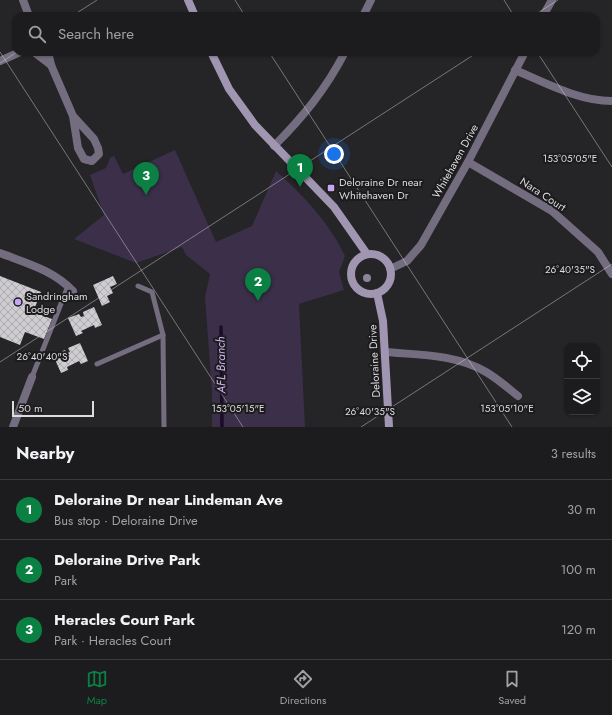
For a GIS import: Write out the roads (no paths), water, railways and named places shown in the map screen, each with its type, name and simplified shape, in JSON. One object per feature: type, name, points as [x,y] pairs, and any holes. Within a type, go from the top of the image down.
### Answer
[{"type":"street","points":[[188,0],[193,12]]},
{"type":"street","points":[[365,12],[371,0]]},
{"type":"street","points":[[545,12],[552,0]]},
{"type":"street","points":[[22,1],[27,12]]},
{"type":"street","points":[[0,61],[12,56]]},
{"type":"street","points":[[39,56],[51,65]]},
{"type":"street","points":[[49,56],[51,65],[74,116],[97,144],[99,153],[94,160],[86,160],[80,154],[74,116]]},
{"type":"street","points":[[213,56],[229,89],[242,108],[274,146],[334,207],[367,254]]},
{"type":"street","points":[[274,146],[300,120],[331,78],[343,56]]},
{"type":"street","name":"Whitehaven Drive","points":[[390,269],[407,261],[421,245],[468,162],[523,56]]},
{"type":"street","points":[[516,70],[570,94],[599,101],[612,101]]},
{"type":"street","name":"Nara Court","points":[[468,162],[552,211],[598,252],[612,274]]},
{"type":"street","points":[[0,253],[53,274],[71,288]]},
{"type":"street","points":[[367,254],[379,256],[384,259],[390,269],[390,281],[387,286],[377,293],[364,293],[354,285],[351,279],[350,273],[356,261],[367,254]]},
{"type":"street","name":"Deloraine Drive","points":[[377,293],[383,321],[389,427]]},
{"type":"street","points":[[385,352],[441,357],[465,362],[487,372],[518,396]]},
{"type":"street","points":[[13,427],[32,377]]},
{"type":"lane","points":[[138,286],[152,292],[163,335],[164,427]]},
{"type":"lane","points":[[32,377],[71,288]]},
{"type":"lane","points":[[97,364],[163,335]]},
{"type":"waterway","name":"AFL Branch","points":[[221,327],[222,427]]},
{"type":"place","name":"Deloraine Dr near Lindeman Ave","points":[[300,187]]},
{"type":"place","name":"Deloraine Dr near Whitehaven Dr","points":[[331,188]]},
{"type":"place","name":"Heracles Court Park","points":[[146,195]]},
{"type":"place","name":"Deloraine Drive Park","points":[[258,301]]},
{"type":"place","name":"Sandringham Lodge","points":[[18,302]]}]
